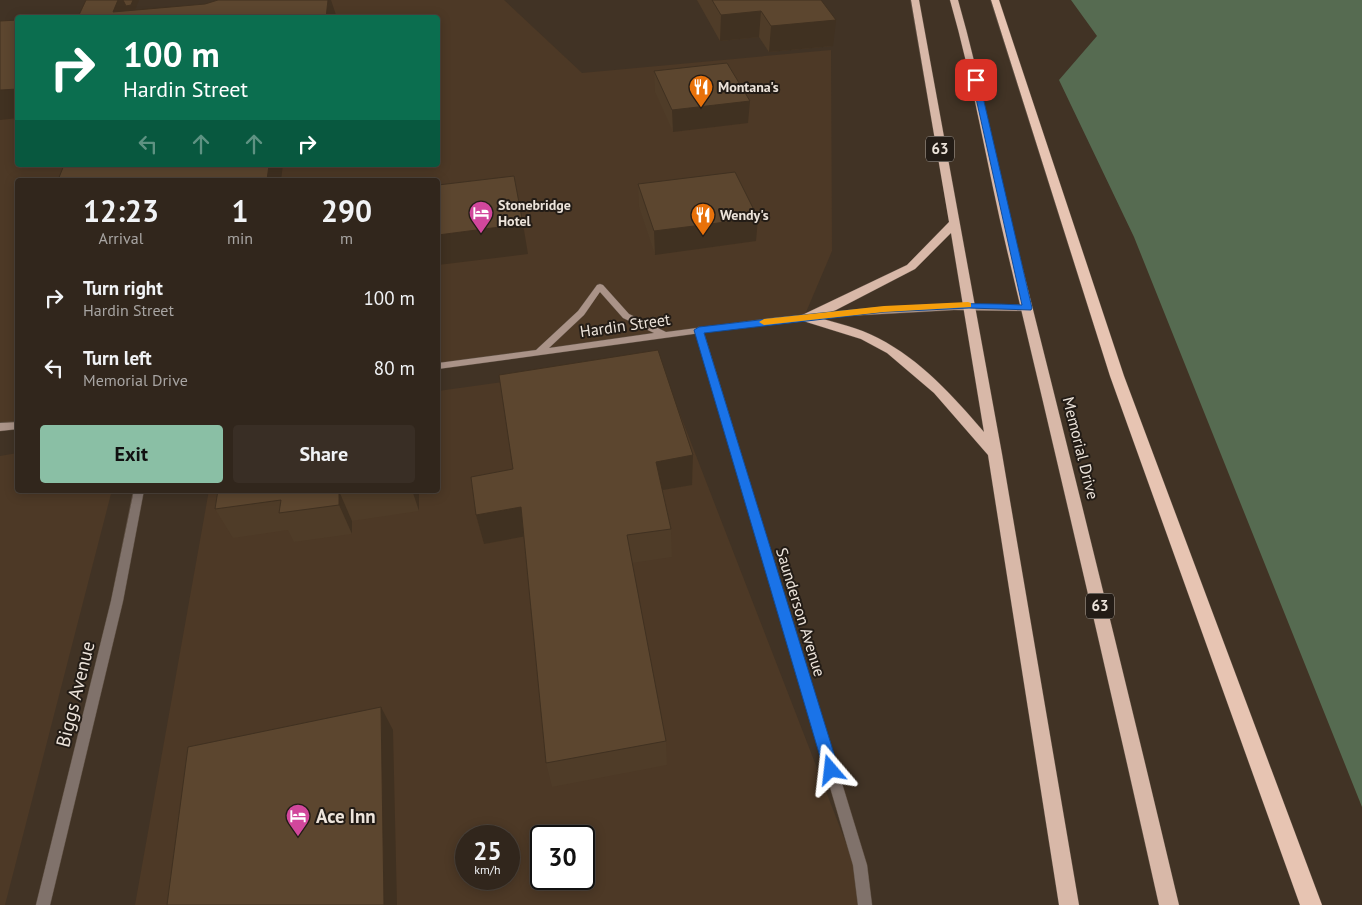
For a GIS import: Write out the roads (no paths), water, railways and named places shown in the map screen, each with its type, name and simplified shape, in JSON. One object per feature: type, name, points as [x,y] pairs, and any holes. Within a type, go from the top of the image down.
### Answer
[{"type":"highway","name":"63","points":[[915,0],[995,454],[1069,905]]},
{"type":"highway","name":"Memorial Drive","points":[[954,0],[972,62],[1027,308],[1110,647],[1168,905]]},
{"type":"highway","points":[[995,0],[1047,154],[1117,376],[1311,905]]},
{"type":"highway","points":[[804,317],[832,307],[911,267],[953,224]]},
{"type":"highway","points":[[804,317],[873,340],[915,366],[939,389],[995,454]]},
{"type":"main road","points":[[539,352],[581,313],[600,287],[626,316],[666,335]]},
{"type":"main road","name":"Hardin Street","points":[[440,366],[699,330],[884,309],[969,305],[1027,308]]},
{"type":"main road","points":[[0,427],[15,425]]},
{"type":"street","name":"Saunderson Avenue","points":[[699,330],[860,865],[865,905]]},
{"type":"street","name":"Biggs Avenue","points":[[43,905],[116,601],[138,493]]},
{"type":"place","name":"Montana's","points":[[701,108]]},
{"type":"place","name":"Stonebridge Hotel","points":[[481,234]]},
{"type":"place","name":"Wendy's","points":[[703,236]]},
{"type":"place","name":"Ace Inn","points":[[298,837]]}]
